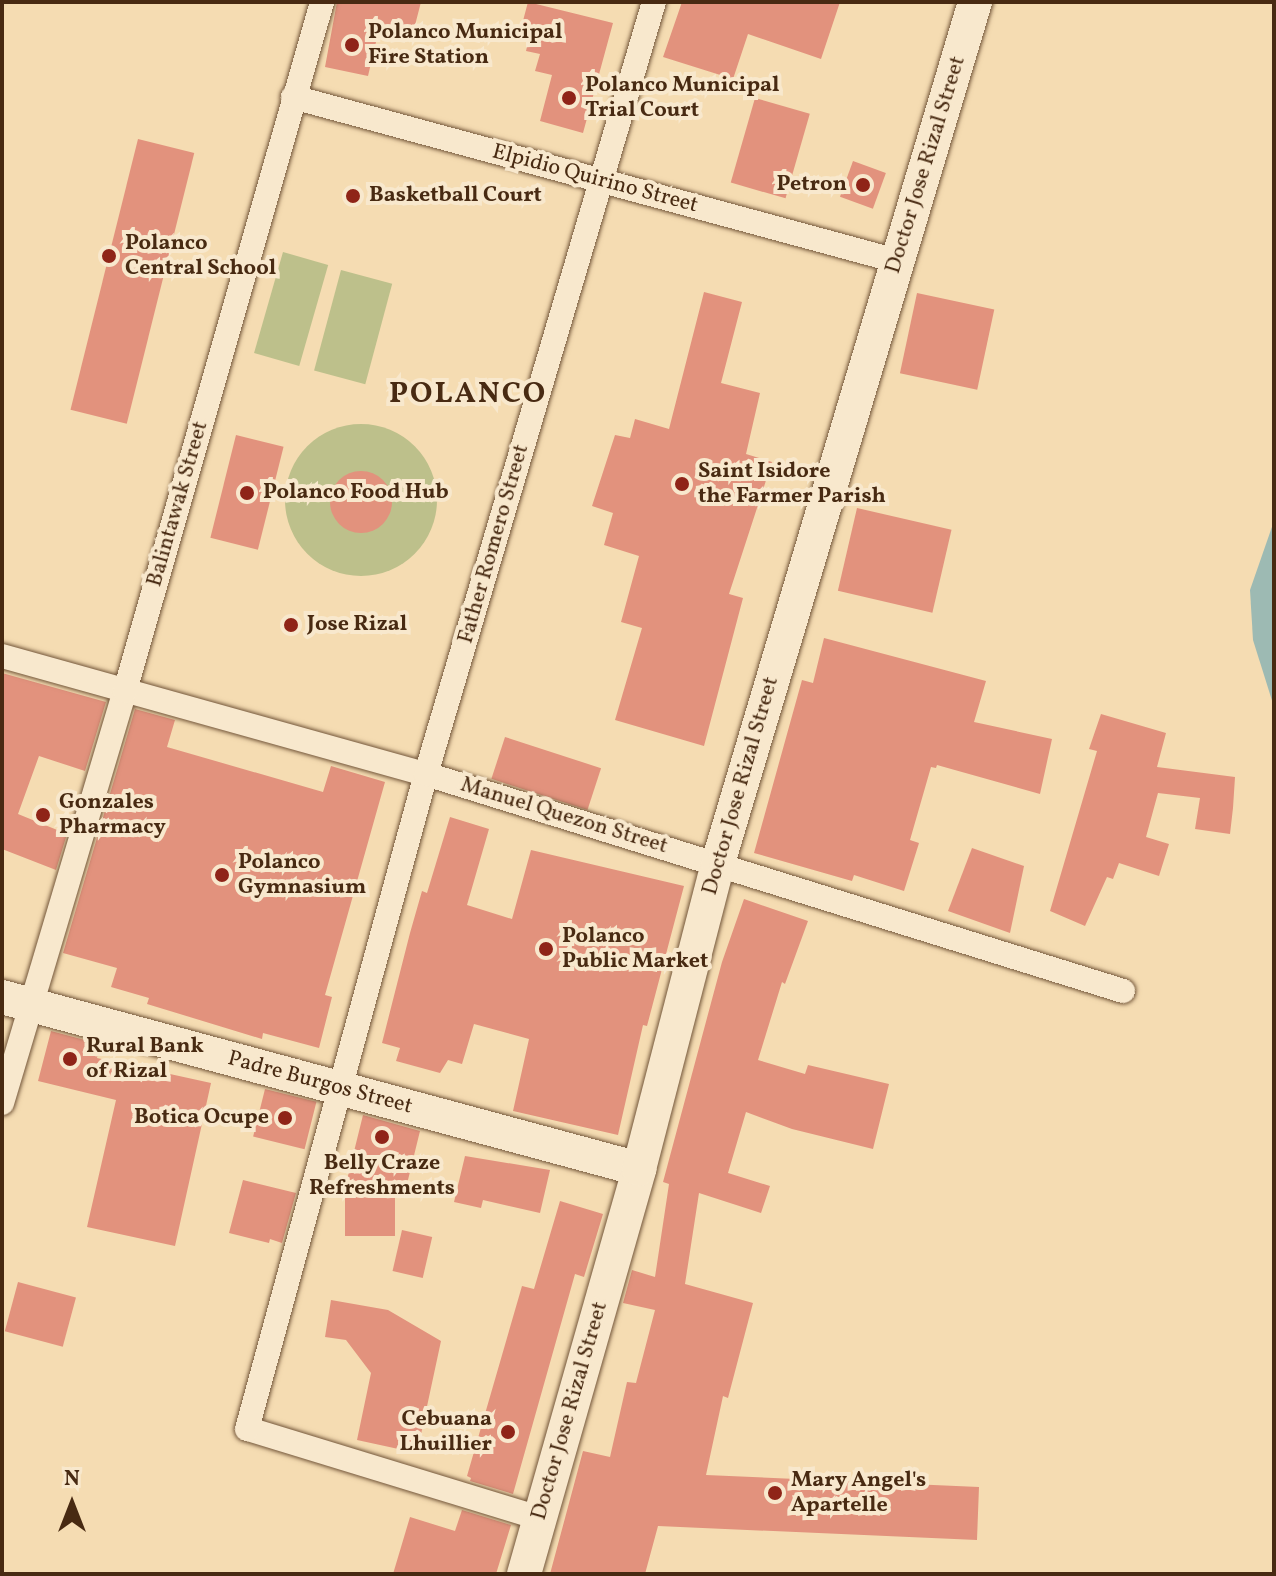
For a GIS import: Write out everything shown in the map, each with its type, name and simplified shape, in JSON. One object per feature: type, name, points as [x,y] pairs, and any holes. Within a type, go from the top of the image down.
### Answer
[{"type":"main road","name":"Doctor Jose Rizal Street","points":[[524,1574],[639,1169],[718,863],[975,2]]},
{"type":"main road","name":"Padre Burgos Street","points":[[16,1001],[639,1169]]},
{"type":"street","name":"Balintawak Street","points":[[2,1103],[16,1001],[125,691],[322,2]]},
{"type":"street","name":"Father Romero Street","points":[[539,1518],[247,1429],[426,774],[654,2]]},
{"type":"street","name":"Elpidio Quirino Street","points":[[293,97],[897,261]]},
{"type":"street","name":"Manuel Quezon Street","points":[[2,656],[426,774],[1123,991]]},
{"type":"green space","points":[[283,252],[328,265],[299,366],[254,353]]},
{"type":"green space","points":[[341,270],[392,284],[365,384],[314,370]]},
{"type":"green space","points":[[361,424],[390,430],[415,446],[431,471],[437,500],[431,529],[415,554],[390,570],[361,576],[332,570],[307,554],[291,529],[285,500],[291,471],[307,446],[332,430]]},
{"type":"water","points":[[1274,521],[1274,707],[1253,640],[1250,590]]},
{"type":"building","points":[[337,2],[421,2],[413,33],[380,25],[368,76],[325,67]]},
{"type":"building","points":[[528,2],[613,23],[583,133],[540,121],[552,75],[535,71],[540,54],[526,51],[530,34],[520,32]]},
{"type":"building","points":[[682,2],[840,2],[821,59],[748,34],[733,79],[663,57]]},
{"type":"building","points":[[755,98],[810,114],[786,198],[731,183]]},
{"type":"building","points":[[138,139],[194,153],[127,424],[71,410]]},
{"type":"building","name":"Petron","points":[[853,161],[886,173],[873,209],[840,197]]},
{"type":"building","points":[[704,292],[742,302],[721,383],[760,393],[746,454],[772,462],[729,594],[743,598],[704,746],[615,720],[642,628],[621,622],[639,556],[604,545],[613,513],[592,506],[615,435],[630,438],[635,419],[669,429]]},
{"type":"building","points":[[917,293],[994,309],[977,390],[900,373]]},
{"type":"building","name":"Polanco Food Hub","points":[[236,435],[284,447],[258,550],[210,538]]},
{"type":"building","points":[[355,471],[367,471],[383,480],[390,490],[390,514],[383,524],[367,533],[355,533],[335,519],[330,508],[330,496],[344,476]]},
{"type":"building","points":[[857,508],[952,530],[932,613],[838,591]]},
{"type":"building","points":[[824,638],[986,681],[974,722],[1052,739],[1040,794],[937,765],[936,768],[931,767],[910,840],[919,843],[904,891],[854,875],[852,881],[754,853],[802,680],[813,683]]},
{"type":"building","points":[[2,673],[106,702],[85,771],[39,756],[18,814],[67,834],[56,870],[2,849]]},
{"type":"building","points":[[135,709],[175,720],[167,747],[323,792],[331,766],[385,782],[325,995],[332,997],[319,1048],[263,1033],[262,1039],[147,1004],[149,998],[111,987],[117,968],[63,953]]},
{"type":"building","points":[[1101,714],[1166,733],[1157,767],[1235,777],[1233,808],[1230,834],[1195,829],[1200,798],[1158,793],[1146,837],[1169,844],[1159,876],[1119,863],[1113,879],[1107,877],[1085,926],[1050,911],[1097,751],[1089,749]]},
{"type":"building","points":[[505,737],[601,768],[587,810],[491,779]]},
{"type":"building","points":[[450,817],[489,829],[467,905],[512,919],[531,850],[684,886],[647,1026],[643,1025],[618,1135],[513,1111],[529,1039],[474,1024],[462,1064],[448,1060],[440,1073],[396,1061],[400,1048],[382,1043],[422,891],[427,893]]},
{"type":"building","points":[[972,848],[1024,866],[1010,933],[948,911]]},
{"type":"building","points":[[744,899],[808,921],[785,984],[782,982],[758,1060],[805,1074],[808,1065],[889,1084],[873,1149],[792,1129],[746,1112],[728,1173],[770,1186],[761,1213],[699,1193],[685,1284],[753,1303],[728,1398],[723,1396],[706,1475],[979,1487],[977,1540],[658,1526],[645,1574],[550,1574],[583,1451],[610,1457],[627,1382],[636,1383],[655,1310],[623,1303],[632,1270],[655,1277],[669,1184],[663,1182],[722,962]]},
{"type":"building","points":[[51,1031],[100,1044],[97,1058],[211,1083],[175,1246],[87,1227],[116,1100],[38,1081]]},
{"type":"building","name":"Botica Ocupe","points":[[265,1089],[316,1102],[305,1149],[253,1137]]},
{"type":"building","points":[[363,1115],[420,1131],[407,1184],[395,1181],[395,1236],[345,1236],[345,1188]]},
{"type":"building","points":[[465,1156],[550,1170],[540,1213],[483,1200],[481,1208],[454,1202]]},
{"type":"building","points":[[243,1180],[296,1193],[282,1243],[270,1239],[269,1243],[229,1233]]},
{"type":"building","points":[[560,1201],[603,1214],[584,1277],[575,1274],[513,1494],[470,1481],[471,1478],[467,1476],[522,1286],[534,1289]]},
{"type":"building","points":[[402,1230],[432,1237],[423,1278],[393,1271]]},
{"type":"building","points":[[18,1282],[76,1298],[63,1347],[5,1331]]},
{"type":"building","points":[[331,1300],[388,1310],[441,1341],[417,1453],[357,1440],[371,1373],[346,1340],[325,1337]]},
{"type":"building","points":[[462,1510],[511,1525],[496,1574],[393,1574],[410,1517],[455,1531]]},
{"type":"place","name":"Polanco Municipal Fire Station","points":[[352,45]]},
{"type":"place","name":"Polanco Municipal Trial Court","points":[[569,98]]},
{"type":"place","name":"Petron","points":[[863,185]]},
{"type":"place","name":"Basketball Court","points":[[353,196]]},
{"type":"place","name":"Polanco Central School","points":[[109,256]]},
{"type":"place","name":"Saint Isidore the Farmer Parish","points":[[682,484]]},
{"type":"place","name":"Polanco Food Hub","points":[[247,493]]},
{"type":"place","name":"Jose Rizal","points":[[291,625]]},
{"type":"place","name":"Gonzales Pharmacy","points":[[43,815]]},
{"type":"place","name":"Polanco Gymnasium","points":[[222,875]]},
{"type":"place","name":"Polanco Public Market","points":[[546,949]]},
{"type":"place","name":"Rural Bank of Rizal","points":[[70,1059]]},
{"type":"place","name":"Botica Ocupe","points":[[285,1118]]},
{"type":"place","name":"Belly Craze Refreshments","points":[[382,1137]]},
{"type":"place","name":"Cebuana Lhuillier","points":[[508,1432]]},
{"type":"place","name":"Mary Angel's Apartelle","points":[[775,1493]]},
{"type":"district","name":"POLANCO","points":[[468,394]]}]
